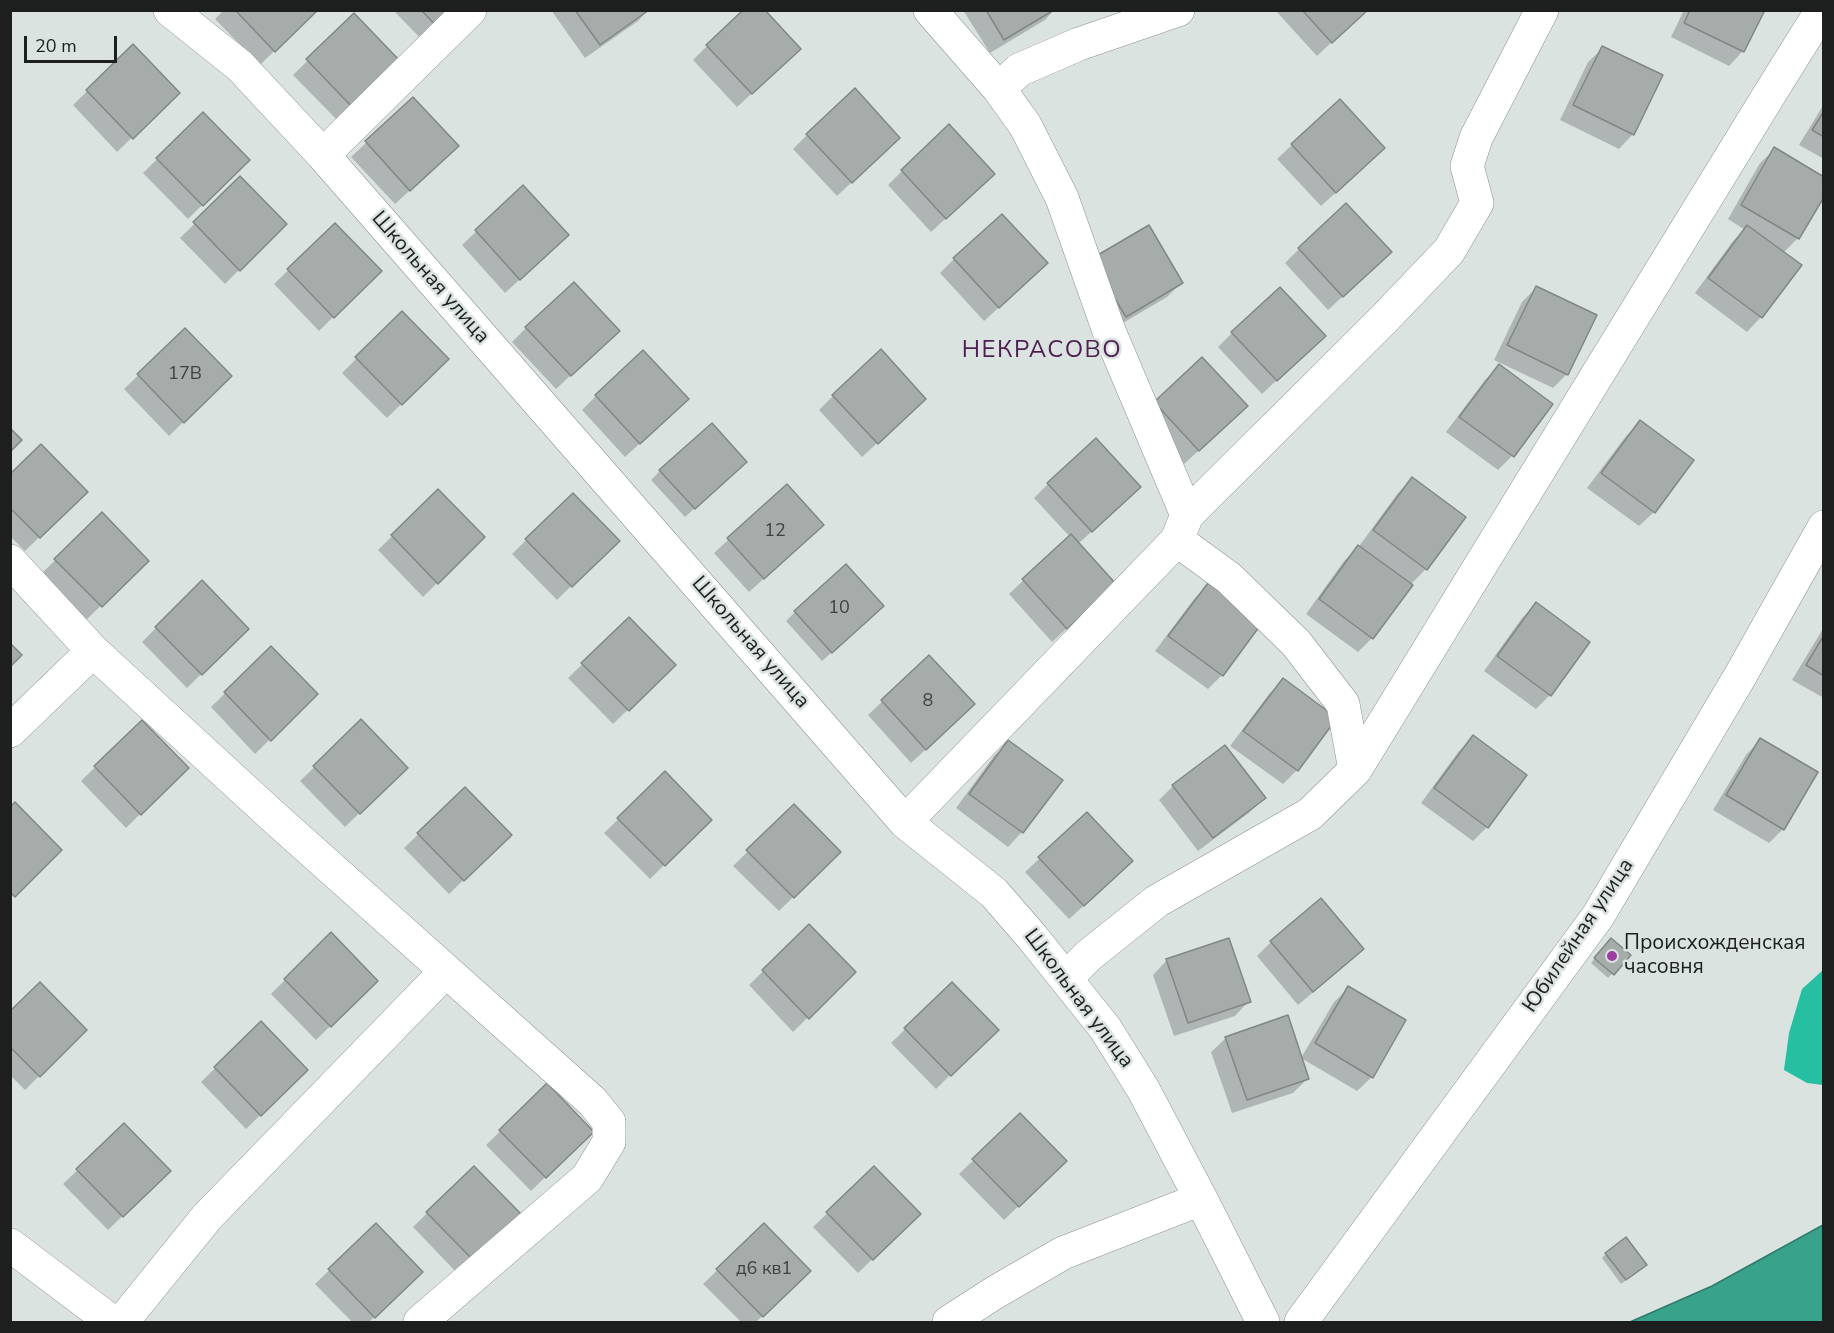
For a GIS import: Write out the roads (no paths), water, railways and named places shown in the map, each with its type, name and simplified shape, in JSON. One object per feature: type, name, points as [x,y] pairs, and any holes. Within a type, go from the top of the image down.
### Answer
[{"type":"street","name":"Школьная улица","points":[[170,10],[240,66],[323,155],[905,822],[994,893],[1034,938],[1105,1028],[1143,1089],[1263,1323]]},
{"type":"street","points":[[323,155],[470,10]]},
{"type":"street","points":[[930,10],[999,89],[1025,125],[1062,198],[1182,527],[1296,643],[1343,704],[1355,770]]},
{"type":"street","points":[[999,89],[1019,70],[1079,44],[1178,10]]},
{"type":"street","points":[[905,822],[1182,527],[1449,251],[1477,203],[1467,166],[1476,138],[1542,10]]},
{"type":"street","points":[[1066,979],[1088,956],[1157,901],[1310,814],[1355,770],[1822,10]]},
{"type":"street","name":"Юбилейная улица","points":[[1301,1323],[1598,916],[1739,678],[1824,527]]},
{"type":"street","points":[[10,561],[93,651],[276,819],[593,1102],[609,1122],[609,1142],[587,1178],[420,1323]]},
{"type":"street","points":[[10,731],[93,651]]},
{"type":"street","points":[[122,1323],[207,1217],[446,970]]},
{"type":"street","points":[[949,1323],[994,1293],[1063,1253],[1201,1199]]},
{"type":"street","points":[[10,1245],[112,1323]]},
{"type":"place","name":"Происхожденская часовня","points":[[1612,956]]},
{"type":"district","name":"НЕКРАСОВО","points":[[1042,351]]}]
